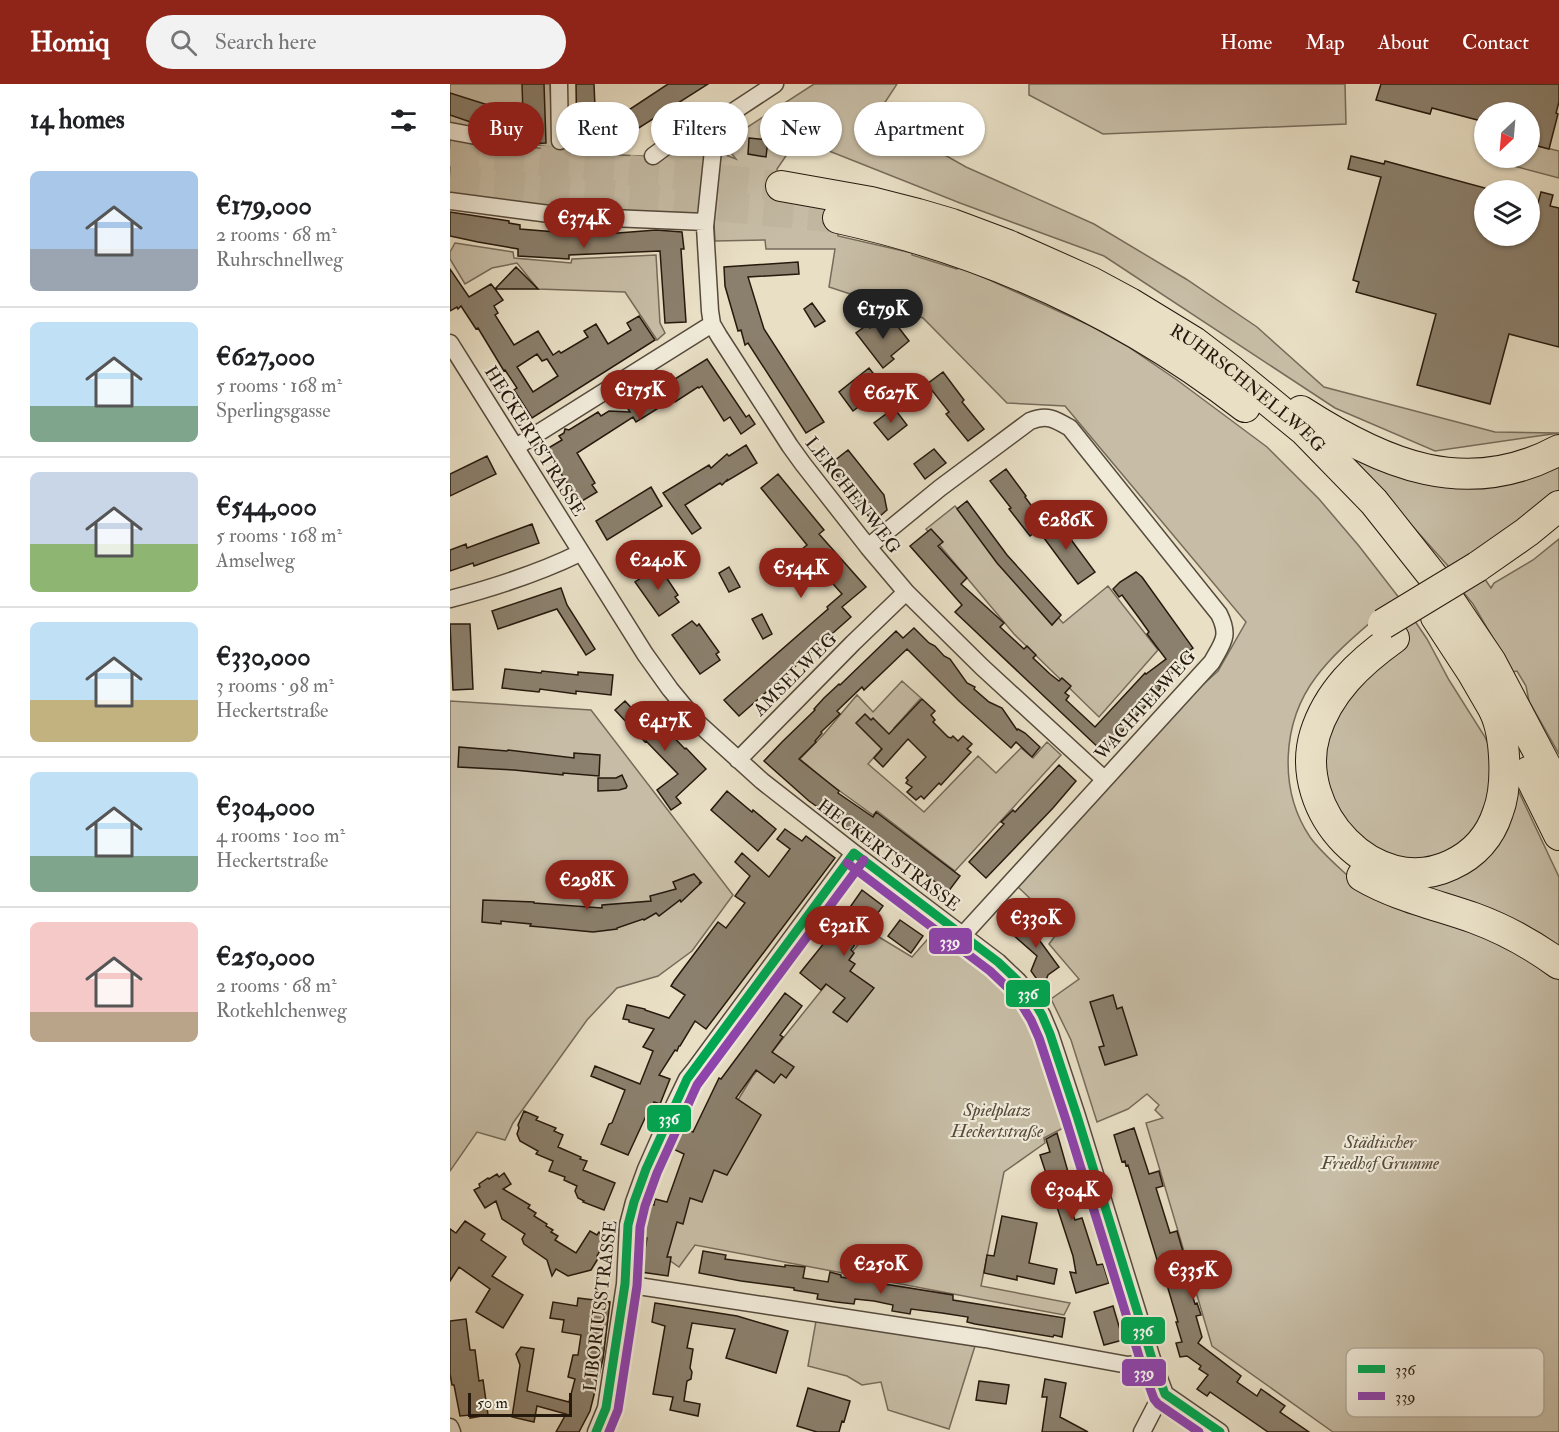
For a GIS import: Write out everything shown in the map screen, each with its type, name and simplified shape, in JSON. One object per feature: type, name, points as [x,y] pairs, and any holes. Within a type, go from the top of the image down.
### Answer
[{"type":"highway","name":"RUHRSCHNELLWEG","points":[[781,186],[871,202],[918,214],[1008,245],[1091,282],[1150,314],[1194,342],[1260,393],[1305,431],[1374,502],[1435,579],[1491,662],[1559,791]]},
{"type":"highway","name":"RUHRSCHNELLWEG","points":[[838,218],[936,243],[971,255],[1073,298],[1169,353],[1259,418],[1306,460],[1364,522],[1410,580],[1440,622],[1494,710],[1559,835]]},
{"type":"highway","points":[[1194,342],[1338,435],[1398,462],[1453,474],[1489,473],[1525,466],[1559,450]]},
{"type":"highway","points":[[1481,574],[1527,532],[1559,507]]},
{"type":"highway","points":[[1559,530],[1481,574],[1389,631],[1353,647],[1329,672],[1310,701],[1295,746],[1296,768],[1304,809],[1314,829],[1331,851],[1351,869],[1402,894],[1502,930],[1526,942],[1559,964]]},
{"type":"highway","points":[[1389,631],[1339,687],[1322,715],[1314,736],[1311,758],[1314,782],[1320,802],[1334,829],[1363,856],[1390,870],[1425,873],[1467,857],[1483,842],[1495,821],[1503,794],[1503,744],[1494,710]]},
{"type":"street","points":[[559,84],[559,102]]},
{"type":"street","points":[[748,102],[775,84]]},
{"type":"street","points":[[450,131],[468,134]]},
{"type":"street","name":"LERCHENWEG","points":[[712,158],[705,222],[712,324],[790,446],[906,592],[982,667],[1104,779]]},
{"type":"street","points":[[450,201],[565,216],[705,222]]},
{"type":"street","points":[[516,447],[712,324]]},
{"type":"street","name":"HECKERTSTRASSE","points":[[450,343],[645,654],[698,723],[762,781],[998,962],[1018,981],[1042,1016],[1077,1116],[1165,1394]]},
{"type":"street","name":"WACHTELWEG","points":[[868,547],[940,488],[1030,422],[1038,418],[1056,419],[1070,428],[1219,614],[1225,625],[1226,636],[1212,662],[962,936]]},
{"type":"street","points":[[450,599],[543,569],[580,553]]},
{"type":"street","name":"AMSELWEG","points":[[738,760],[838,657],[906,592]]},
{"type":"street","name":"LIBORIUSSTRASSE","points":[[596,1432],[606,1408],[625,1284],[628,1224],[646,1169],[672,1110],[687,1080],[854,853]]},
{"type":"street","points":[[625,1284],[985,1339],[1128,1365],[1153,1362]]},
{"type":"street","points":[[1142,1432],[1156,1405],[1165,1394],[1220,1432]]},
{"type":"street","points":[[450,1427],[452,1432]]},
{"type":"green space","points":[[450,84],[550,84],[553,148],[544,146],[544,102],[468,102],[468,131],[450,127]]},
{"type":"green space","points":[[814,84],[897,84],[885,102],[854,102],[854,156],[947,156],[966,167],[1094,224],[1186,279],[1257,327],[1324,387],[1495,432],[1559,433],[1435,451],[1335,408],[1104,256],[842,156],[842,102],[786,102]]},
{"type":"green space","points":[[1029,84],[1345,84],[1346,124],[1103,134],[1029,95]]},
{"type":"green space","name":"Städtischer Friedhof Grumme","points":[[760,119],[760,156],[786,156],[777,169],[781,198],[836,207],[838,236],[912,253],[912,255],[957,269],[959,266],[1091,326],[1127,346],[1177,380],[1267,447],[1319,499],[1400,599],[1427,639],[1491,751],[1495,796],[1466,848],[1403,865],[1350,836],[1320,772],[1328,717],[1400,646],[1378,616],[1330,660],[1305,695],[1296,714],[1291,735],[1288,756],[1289,777],[1300,818],[1310,837],[1348,876],[1456,919],[1559,973],[1559,1432],[1333,1432],[1212,1346],[1146,1123],[1163,1118],[1155,1110],[1159,1105],[1147,1094],[1128,1109],[1097,1122],[1071,1040],[1051,999],[1079,979],[1049,944],[1061,928],[1018,887],[1198,689],[1218,671],[1246,622],[1065,406],[1007,403],[923,318],[829,287],[835,249],[766,249],[765,240],[715,241],[714,223],[450,197],[450,135],[468,138],[468,156],[544,156],[544,149],[556,150],[556,156],[728,156],[736,159],[734,156],[748,156],[748,127]]},
{"type":"green space","points":[[1540,146],[1559,151],[1559,178],[1522,168],[1540,168]]},
{"type":"green space","points":[[455,243],[513,252],[514,258],[571,263],[572,259],[656,255],[660,323],[665,333],[657,340],[625,292],[538,289],[517,263],[492,268],[465,284],[450,259],[450,252]]},
{"type":"green space","points":[[1338,443],[1374,460],[1559,460],[1559,495],[1471,559],[1491,588],[1494,583],[1533,560],[1559,539],[1559,754],[1529,701],[1526,686],[1517,671],[1513,672],[1473,604],[1454,581],[1448,566]]},
{"type":"green space","points":[[955,506],[1063,623],[1108,586],[1158,650],[1099,717],[1014,634],[926,529]]},
{"type":"green space","points":[[902,681],[921,698],[894,728],[897,731],[868,764],[924,812],[978,756],[996,773],[1021,748],[1033,758],[1047,742],[1061,755],[955,871],[877,811],[873,815],[800,759],[857,695],[873,712]]},
{"type":"green space","points":[[450,701],[591,710],[733,895],[692,951],[658,976],[617,988],[587,1020],[513,1123],[505,1140],[477,1132],[450,1171]]},
{"type":"green space","points":[[1509,771],[1559,877],[1559,955],[1395,879],[1447,875]]},
{"type":"green space","name":"Spielplatz Heckertstraße","points":[[869,931],[912,957],[933,933],[996,981],[1022,1013],[1040,1049],[1065,1127],[1044,1138],[1045,1143],[1004,1172],[981,1286],[1070,1303],[1064,1315],[695,1245],[679,1267],[652,1248],[696,1169],[752,1077]]},
{"type":"green space","points":[[816,1321],[975,1346],[949,1429],[888,1410],[881,1382],[862,1385],[847,1376],[808,1366]]},
{"type":"building","points":[[522,84],[544,84],[546,143],[544,143],[544,102],[523,102]]},
{"type":"building","points":[[576,84],[594,84],[595,102],[576,102]]},
{"type":"building","points":[[668,84],[708,84],[680,102],[651,102],[651,120],[639,128],[639,103]]},
{"type":"building","points":[[1381,84],[1559,84],[1559,102],[1556,113],[1558,114],[1549,149],[1540,147],[1540,102],[1474,102],[1474,119],[1432,108],[1430,114],[1376,100]]},
{"type":"building","points":[[450,93],[478,102],[468,102],[468,121],[450,115]]},
{"type":"building","points":[[749,138],[760,139],[760,156],[748,154]]},
{"type":"building","points":[[1351,156],[1384,164],[1385,161],[1474,185],[1474,246],[1540,246],[1540,196],[1541,192],[1553,195],[1550,206],[1559,208],[1559,347],[1509,334],[1490,404],[1417,385],[1436,314],[1356,292],[1359,282],[1353,280],[1381,177],[1348,169]]},
{"type":"building","points":[[450,212],[509,221],[509,223],[520,225],[520,229],[556,232],[556,234],[605,234],[656,230],[682,232],[686,322],[665,323],[660,251],[569,255],[569,259],[518,256],[518,249],[450,236]]},
{"type":"building","points":[[798,262],[799,274],[748,277],[764,329],[824,422],[806,433],[748,343],[745,345],[741,330],[738,331],[725,286],[724,267]]},
{"type":"building","points":[[516,267],[538,289],[495,289]]},
{"type":"building","points":[[450,269],[469,297],[491,284],[503,300],[494,306],[498,313],[495,315],[514,345],[538,331],[553,355],[559,351],[561,353],[588,337],[584,331],[596,324],[608,344],[631,330],[627,323],[639,316],[655,340],[532,418],[514,390],[517,388],[478,328],[476,329],[461,306],[450,311]],"holes":[[[537,354],[542,361],[547,359],[558,376],[533,392],[517,367]]]},
{"type":"building","points":[[812,303],[825,321],[815,327],[804,309]]},
{"type":"building","points":[[889,315],[909,341],[891,356],[894,359],[883,368],[856,333],[867,325],[870,328]]},
{"type":"building","points":[[707,359],[746,417],[749,415],[755,424],[741,434],[730,417],[724,421],[702,386],[698,387],[675,402],[673,399],[636,422],[633,417],[577,453],[595,483],[592,485],[597,492],[582,501],[545,450],[562,440],[559,436],[564,433],[565,429],[569,430],[598,412],[601,416],[609,411],[630,412],[625,404],[671,374],[675,379]]},
{"type":"building","points":[[869,368],[884,387],[853,411],[839,392]]},
{"type":"building","points":[[943,372],[964,400],[962,402],[984,429],[968,441],[946,414],[949,412],[927,384]]},
{"type":"building","points":[[894,408],[907,425],[888,440],[874,423]]},
{"type":"building","points":[[746,445],[757,463],[685,505],[701,528],[692,534],[663,493],[709,465],[711,468],[727,454],[729,456]]},
{"type":"building","points":[[934,449],[946,463],[925,479],[914,464]]},
{"type":"building","points":[[848,450],[884,495],[887,510],[873,522],[829,465]]},
{"type":"building","points":[[487,456],[496,474],[450,496],[450,474]]},
{"type":"building","points":[[1006,469],[1045,524],[1030,536],[990,481]]},
{"type":"building","points":[[778,474],[824,530],[819,534],[866,587],[842,607],[851,617],[739,716],[724,700],[828,609],[827,607],[842,594],[802,549],[807,545],[761,488]]},
{"type":"building","points":[[651,487],[662,506],[607,540],[596,521]]},
{"type":"building","points":[[967,501],[1007,555],[1061,615],[1052,625],[997,563],[957,509]]},
{"type":"building","points":[[1055,518],[1095,572],[1078,584],[1038,530]]},
{"type":"building","points":[[532,524],[539,543],[474,566],[473,563],[450,571],[450,550],[466,544],[467,548]]},
{"type":"building","points":[[931,529],[943,542],[938,546],[967,578],[961,584],[1004,623],[1000,627],[1024,649],[1027,646],[1036,655],[1033,658],[1050,674],[1059,681],[1062,678],[1071,686],[1065,693],[1069,696],[1066,700],[1095,727],[1145,673],[1166,659],[1122,595],[1119,597],[1113,589],[1120,582],[1136,572],[1142,577],[1193,648],[1186,653],[1189,656],[1178,669],[1157,684],[1161,687],[1156,695],[1103,752],[955,612],[962,605],[910,546]]},
{"type":"building","points":[[729,567],[740,587],[729,592],[719,573]]},
{"type":"building","points":[[656,568],[659,574],[662,571],[678,595],[675,597],[679,602],[659,616],[635,582]]},
{"type":"building","points":[[561,588],[567,605],[595,649],[586,655],[557,609],[498,629],[492,611]]},
{"type":"building","points":[[762,614],[772,634],[763,639],[752,619]]},
{"type":"building","points":[[692,621],[697,626],[699,624],[719,652],[716,654],[720,660],[700,674],[672,635]]},
{"type":"building","points":[[450,624],[470,624],[473,689],[453,690]]},
{"type":"building","points":[[914,628],[950,659],[967,683],[975,687],[974,689],[989,702],[1002,708],[1017,730],[1025,733],[1040,747],[1032,757],[1016,742],[1011,748],[959,701],[907,649],[864,690],[862,687],[837,711],[840,714],[821,732],[816,742],[799,759],[839,791],[838,793],[873,817],[876,812],[960,876],[948,892],[865,827],[859,836],[809,801],[764,761],[824,698],[896,631],[903,638]]},
{"type":"building","points":[[505,669],[541,673],[542,671],[578,675],[578,672],[613,675],[611,695],[502,688]]},
{"type":"building","points":[[922,699],[935,711],[931,715],[935,720],[933,722],[948,737],[953,736],[958,741],[963,736],[972,744],[967,749],[971,752],[941,785],[939,783],[924,799],[921,796],[916,800],[907,792],[912,787],[906,783],[908,780],[906,778],[926,757],[908,739],[883,767],[874,758],[882,749],[856,723],[865,714],[871,720],[873,718],[889,734]]},
{"type":"building","points":[[625,701],[637,714],[644,708],[706,769],[676,797],[681,803],[671,810],[657,790],[678,774],[615,710]]},
{"type":"building","points":[[459,747],[574,758],[574,753],[600,755],[599,776],[458,767]]},
{"type":"building","points":[[1059,765],[1076,781],[986,878],[969,862],[1004,824],[1001,822],[1013,810],[1015,812]]},
{"type":"building","points":[[622,775],[626,788],[598,791],[598,778],[616,778]]},
{"type":"building","points":[[727,791],[776,829],[758,851],[711,810]]},
{"type":"building","points":[[785,829],[802,841],[806,836],[835,858],[706,1029],[695,1021],[659,1075],[670,1079],[660,1104],[654,1102],[628,1155],[601,1144],[625,1090],[591,1076],[595,1066],[640,1084],[653,1051],[643,1047],[654,1029],[623,1019],[627,1005],[669,1018],[685,995],[671,986],[674,981],[718,922],[726,928],[745,903],[735,896],[750,876],[735,862],[742,853],[769,877],[790,849],[777,839]]},
{"type":"building","points":[[694,874],[701,883],[681,902],[680,900],[659,916],[656,913],[644,920],[617,929],[593,932],[501,921],[501,924],[482,922],[483,900],[602,908],[602,905],[651,901],[650,896],[676,889],[673,882]]},
{"type":"building","points":[[862,890],[883,906],[851,950],[854,953],[849,960],[855,964],[850,971],[874,988],[847,1022],[833,1012],[845,998],[826,984],[821,990],[800,973],[825,942],[822,940],[830,929],[832,931],[839,923]]},
{"type":"building","points":[[1027,915],[1044,930],[1037,937],[1059,967],[1048,975],[1043,988],[1031,971],[1037,956],[1011,933]]},
{"type":"building","points":[[900,920],[923,936],[911,953],[888,936]]},
{"type":"building","points":[[785,993],[802,1006],[780,1035],[783,1037],[772,1052],[794,1067],[786,1078],[781,1074],[774,1083],[756,1070],[736,1098],[761,1115],[727,1175],[714,1170],[702,1202],[690,1198],[683,1224],[677,1222],[667,1257],[671,1257],[668,1276],[641,1272],[647,1238],[638,1235],[647,1203],[654,1205],[655,1199],[667,1202],[684,1154],[673,1149],[683,1127],[693,1132],[719,1078],[721,1079]]},
{"type":"building","points":[[1113,995],[1117,1009],[1122,1007],[1137,1055],[1105,1065],[1099,1047],[1104,1046],[1090,1002]]},
{"type":"building","points":[[524,1111],[538,1117],[536,1120],[556,1128],[554,1131],[563,1135],[558,1147],[587,1161],[583,1170],[615,1183],[604,1210],[578,1198],[575,1191],[577,1186],[564,1180],[565,1177],[549,1171],[553,1161],[536,1154],[538,1151],[520,1141],[517,1134],[518,1125]]},
{"type":"building","points":[[1134,1128],[1149,1174],[1159,1171],[1163,1186],[1156,1188],[1170,1233],[1177,1231],[1189,1277],[1187,1278],[1201,1315],[1196,1316],[1202,1337],[1198,1343],[1241,1376],[1237,1382],[1257,1396],[1261,1389],[1285,1406],[1280,1412],[1309,1432],[1268,1432],[1210,1392],[1207,1396],[1197,1389],[1208,1375],[1199,1369],[1201,1366],[1187,1356],[1180,1357],[1176,1343],[1182,1342],[1167,1285],[1165,1285],[1128,1165],[1126,1166],[1125,1161],[1122,1162],[1114,1135]]},
{"type":"building","points":[[1057,1133],[1074,1193],[1066,1196],[1075,1220],[1082,1218],[1097,1265],[1103,1264],[1109,1283],[1076,1293],[1070,1272],[1076,1273],[1073,1256],[1040,1155],[1050,1152],[1046,1139]]},
{"type":"building","points":[[504,1173],[511,1184],[503,1189],[530,1205],[528,1208],[536,1213],[534,1216],[547,1224],[546,1226],[553,1230],[551,1232],[558,1236],[555,1240],[576,1253],[590,1231],[597,1235],[599,1232],[606,1240],[591,1270],[568,1276],[556,1269],[552,1276],[547,1260],[524,1244],[522,1239],[525,1234],[502,1219],[496,1201],[485,1208],[474,1190],[488,1178],[497,1174],[499,1177]]},
{"type":"building","points":[[1002,1216],[1037,1223],[1029,1263],[1057,1269],[1054,1284],[1017,1276],[1017,1280],[984,1273],[987,1255],[994,1256]]},
{"type":"building","points":[[465,1221],[485,1234],[481,1240],[506,1257],[492,1276],[523,1295],[503,1328],[476,1312],[490,1289],[459,1267],[450,1281],[450,1229],[456,1233]]},
{"type":"building","points":[[703,1251],[726,1255],[725,1259],[785,1267],[785,1265],[805,1267],[803,1278],[828,1282],[830,1272],[841,1275],[841,1277],[953,1295],[953,1300],[1065,1318],[1062,1337],[975,1324],[967,1322],[968,1317],[942,1313],[911,1309],[910,1314],[892,1311],[893,1305],[874,1301],[855,1299],[854,1304],[817,1299],[818,1294],[794,1290],[794,1288],[699,1273]]},
{"type":"building","points":[[578,1298],[610,1302],[603,1359],[590,1411],[579,1432],[556,1432],[566,1414],[537,1406],[534,1422],[512,1417],[520,1365],[516,1354],[521,1347],[534,1349],[527,1391],[569,1402],[575,1379],[568,1377],[573,1355],[578,1355],[581,1335],[562,1332],[564,1320],[550,1318],[553,1302],[577,1306]]},
{"type":"building","points":[[655,1303],[737,1316],[788,1331],[776,1373],[726,1358],[735,1329],[692,1323],[687,1348],[693,1349],[690,1368],[692,1372],[691,1379],[687,1381],[684,1401],[700,1404],[698,1416],[670,1410],[673,1397],[653,1394],[665,1326],[652,1322]]},
{"type":"building","points":[[1113,1306],[1123,1340],[1104,1345],[1094,1312]]},
{"type":"building","points":[[466,1319],[470,1350],[475,1350],[479,1381],[483,1380],[488,1415],[470,1418],[470,1415],[460,1416],[450,1374],[450,1321]]},
{"type":"building","points":[[1045,1379],[1066,1383],[1060,1417],[1088,1432],[1042,1432],[1047,1397],[1042,1397]]},
{"type":"building","points":[[979,1381],[1009,1385],[1006,1404],[976,1400]]},
{"type":"building","points":[[808,1388],[850,1401],[839,1432],[817,1432],[797,1426]]},
{"type":"tunnel","points":[[450,151],[781,186]]},
{"type":"tunnel","points":[[450,179],[838,218]]},
{"type":"transit line","name":"336","points":[[854,853],[998,962],[1018,981],[1033,1000],[1050,1034],[1165,1394],[1220,1432]]},
{"type":"transit line","name":"336","points":[[596,1432],[606,1408],[625,1284],[628,1225],[646,1169],[687,1079],[854,853]]},
{"type":"transit line","name":"339","points":[[609,1432],[618,1410],[637,1286],[640,1227],[657,1173],[697,1085],[864,860]]},
{"type":"transit line","name":"339","points":[[847,863],[990,971],[1009,989],[1023,1007],[1039,1038],[1154,1399],[1199,1432]]}]
